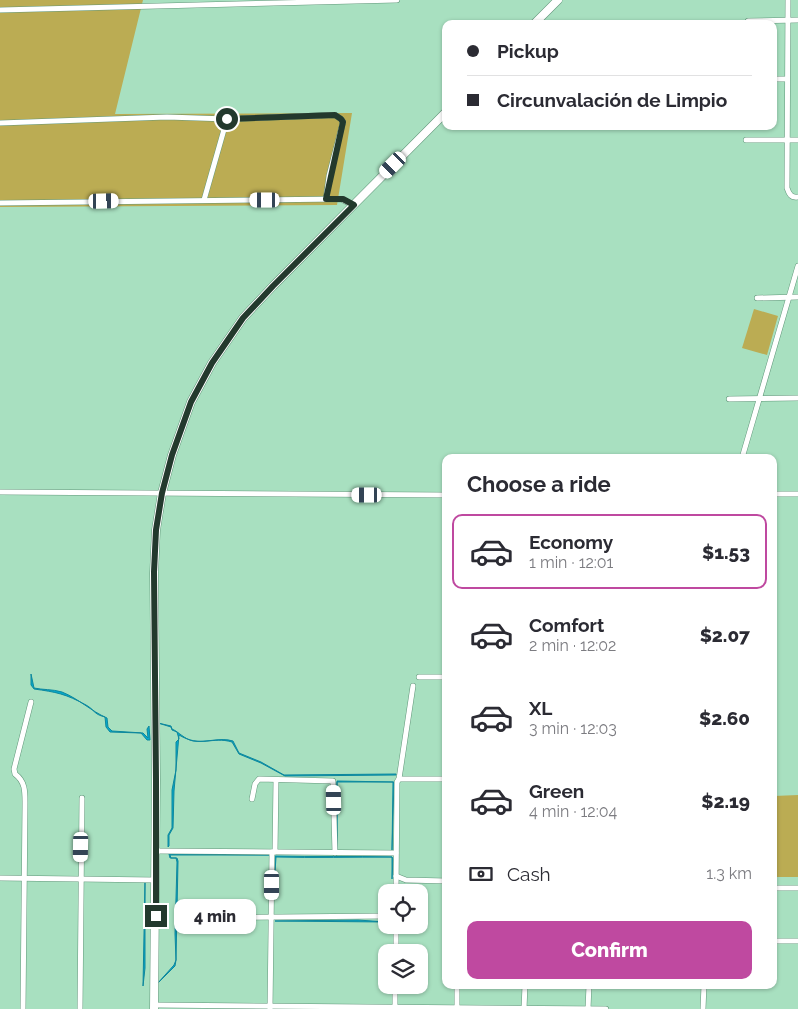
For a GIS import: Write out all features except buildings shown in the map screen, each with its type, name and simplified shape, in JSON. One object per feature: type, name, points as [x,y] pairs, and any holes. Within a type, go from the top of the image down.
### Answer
[{"type":"highway","points":[[538,20],[558,0]]},
{"type":"highway","points":[[154,1007],[156,780],[154,572],[156,530],[162,493],[172,455],[191,402],[212,363],[243,318],[442,116]]},
{"type":"street","points":[[0,10],[397,0]]},
{"type":"street","points":[[788,0],[786,188],[789,194],[796,197]]},
{"type":"street","points":[[777,20],[798,20]]},
{"type":"street","points":[[777,79],[787,79]]},
{"type":"street","points":[[0,123],[167,117],[227,119],[335,115],[343,122],[326,199]]},
{"type":"street","points":[[204,200],[227,119]]},
{"type":"street","points":[[746,140],[798,140]]},
{"type":"street","points":[[0,203],[343,199],[354,205]]},
{"type":"street","points":[[743,454],[798,266]]},
{"type":"street","points":[[757,298],[798,298]]},
{"type":"street","points":[[730,399],[798,398]]},
{"type":"street","points":[[0,492],[442,495]]},
{"type":"street","points":[[777,494],[798,493]]},
{"type":"street","points":[[419,677],[442,677]]},
{"type":"street","points":[[396,884],[397,782],[413,686]]},
{"type":"street","points":[[23,1009],[24,790],[23,782],[15,774],[14,769],[31,702]]},
{"type":"street","points":[[399,779],[442,779]]},
{"type":"street","points":[[252,799],[257,780],[333,781],[335,854]]},
{"type":"street","points":[[270,1008],[276,780]]},
{"type":"street","points":[[80,1009],[82,798]]},
{"type":"street","points":[[155,851],[335,854],[396,853]]},
{"type":"street","points":[[396,876],[406,880],[442,880]]},
{"type":"street","points":[[0,878],[156,880]]},
{"type":"street","points":[[777,888],[798,888]]},
{"type":"street","points":[[181,918],[378,916]]},
{"type":"street","points":[[777,941],[798,941]]},
{"type":"street","points":[[457,989],[457,1008]]},
{"type":"street","points":[[524,989],[524,1009]]},
{"type":"street","points":[[588,989],[588,1009]]},
{"type":"street","points":[[703,1009],[704,989]]},
{"type":"street","points":[[395,994],[395,1008]]},
{"type":"street","points":[[154,1007],[606,1009]]},
{"type":"shaded area","points":[[0,0],[143,0],[115,114],[352,113],[337,205],[0,207]]},
{"type":"shaded area","points":[[754,309],[778,316],[767,355],[742,348]]},
{"type":"shaded area","points":[[798,795],[798,877],[777,877],[777,796]]},
{"type":"water","points":[[31,674],[34,688],[62,692],[80,702],[61,694],[34,689],[31,685]]},
{"type":"water","points":[[105,717],[107,718],[108,727],[112,731],[143,733],[148,738],[147,729],[149,726],[150,740],[147,740],[141,733],[110,732],[106,727]]},
{"type":"water","points":[[158,723],[171,726],[172,729],[175,730],[188,739],[179,735],[179,738],[177,732],[172,730],[171,727]]},
{"type":"water","points":[[179,739],[176,769],[176,742]]},
{"type":"water","points":[[219,740],[233,741],[239,753],[261,762],[284,775],[396,775],[285,776],[239,754],[232,742]]},
{"type":"water","points":[[176,771],[173,828],[169,835],[168,847],[168,835],[172,828],[172,790]]},
{"type":"water","points":[[337,781],[394,782],[392,850],[393,782]]},
{"type":"water","points":[[169,854],[269,855],[170,855],[170,858]]},
{"type":"water","points":[[275,856],[392,857],[276,857],[274,887]]},
{"type":"water","points":[[176,858],[178,861],[176,960],[177,862]]},
{"type":"water","points":[[145,882],[145,968],[143,986]]},
{"type":"water","points":[[358,920],[378,922],[275,921]]},
{"type":"water","points":[[176,960],[175,966],[157,984],[174,965]]},
{"type":"route","points":[[156,916],[156,654],[154,572],[156,530],[162,493],[172,455],[191,402],[212,363],[243,318],[354,205],[343,199],[326,199],[329,176],[343,122],[339,117],[335,115],[227,119]]}]
